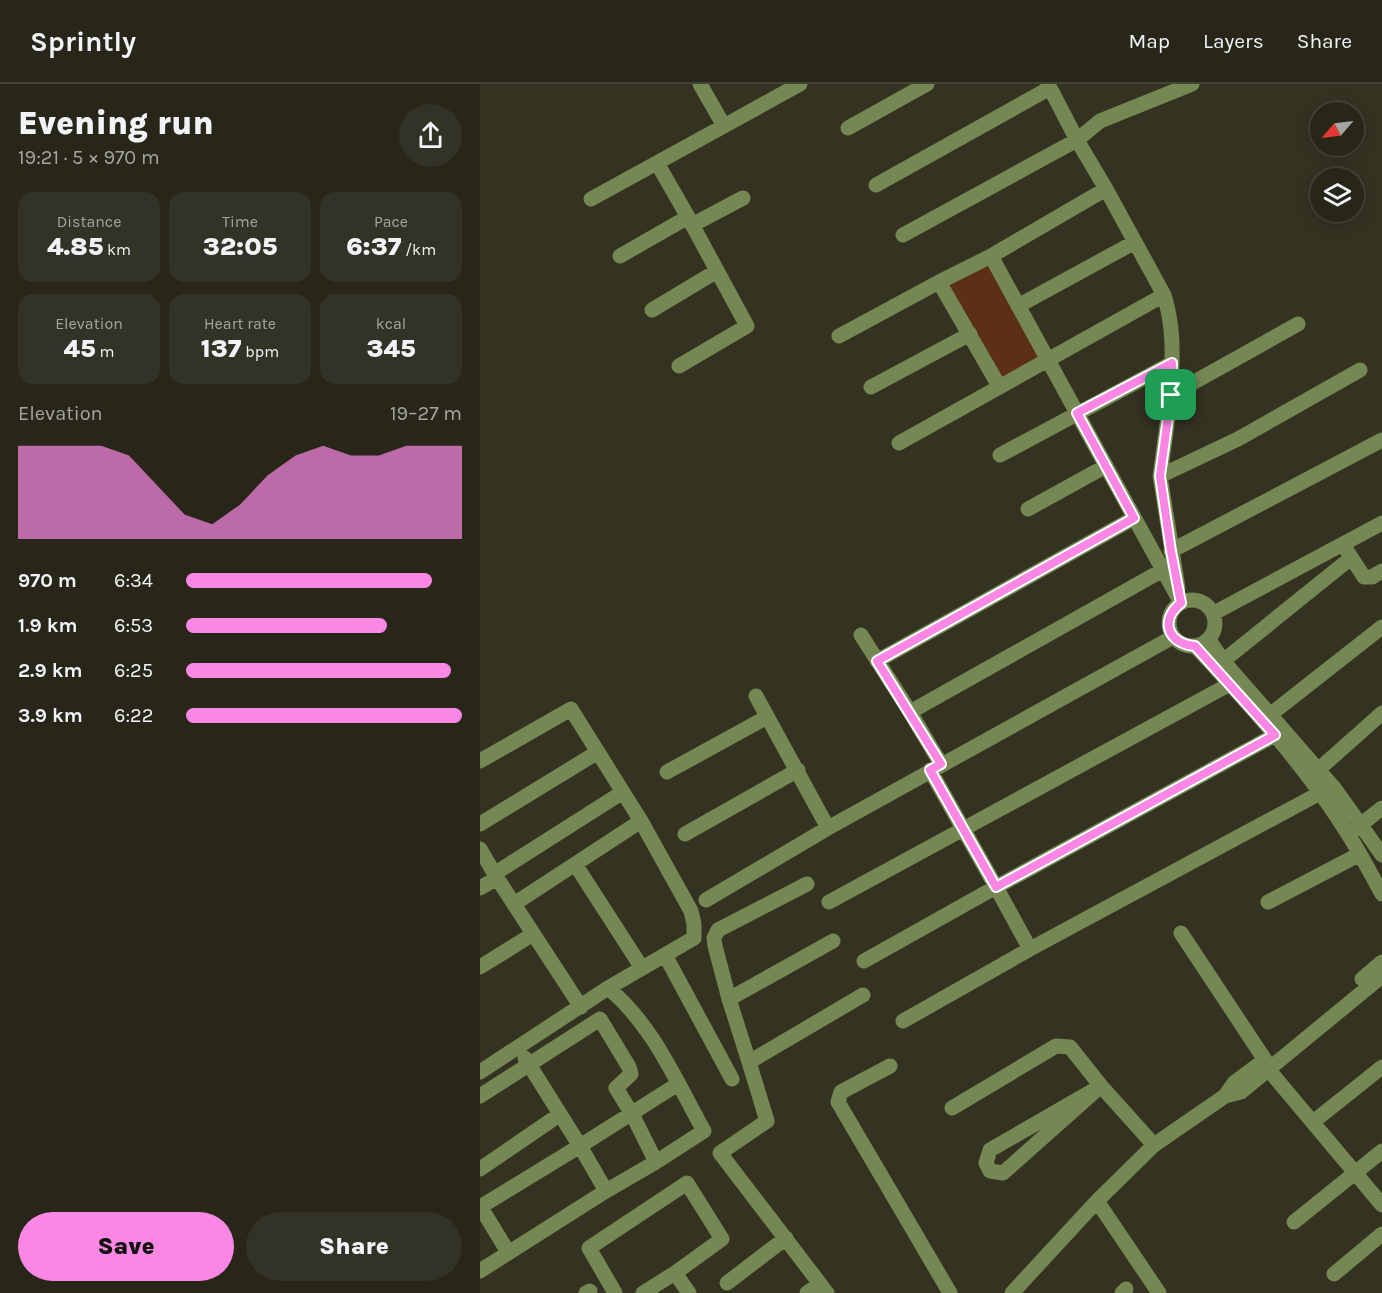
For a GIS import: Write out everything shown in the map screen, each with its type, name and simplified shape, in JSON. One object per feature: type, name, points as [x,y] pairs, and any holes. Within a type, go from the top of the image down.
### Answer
[{"type":"street","points":[[700,84],[724,126]]},
{"type":"street","points":[[591,200],[800,84]]},
{"type":"street","points":[[848,128],[927,84]]},
{"type":"street","points":[[903,235],[1077,140],[1100,121],[1192,84]]},
{"type":"street","points":[[876,184],[1049,86],[1164,295],[1169,312],[1173,341],[1171,395],[1160,476],[1181,603]]},
{"type":"street","points":[[657,163],[747,326],[679,366]]},
{"type":"street","points":[[839,336],[991,256],[1106,189]]},
{"type":"street","points":[[620,256],[690,221],[743,198]]},
{"type":"street","points":[[1018,306],[1135,242]]},
{"type":"street","points":[[991,256],[1181,603]]},
{"type":"street","points":[[652,310],[717,271]]},
{"type":"street","points":[[939,282],[999,386]]},
{"type":"street","points":[[899,442],[1164,295]]},
{"type":"street","points":[[1171,395],[1298,324]]},
{"type":"street","points":[[871,387],[970,334]]},
{"type":"street","points":[[1000,455],[1172,363]]},
{"type":"street","points":[[1160,476],[1238,439],[1360,370]]},
{"type":"street","points":[[1171,551],[1382,440]]},
{"type":"street","points":[[1028,508],[1106,466]]},
{"type":"street","points":[[877,661],[1134,518]]},
{"type":"street","points":[[1214,613],[1382,523]]},
{"type":"street","points":[[1343,544],[1364,577],[1372,577],[1382,571]]},
{"type":"street","points":[[1223,661],[1351,558]]},
{"type":"street","points":[[909,712],[1163,570]]},
{"type":"street","points":[[1191,599],[1206,605],[1214,613],[1215,626],[1202,643],[1187,646],[1173,638],[1169,630],[1172,609],[1191,599]]},
{"type":"street","points":[[1271,714],[1382,627]]},
{"type":"street","points":[[861,635],[909,712],[964,828],[1030,949]]},
{"type":"street","points":[[706,900],[935,767],[1173,638]]},
{"type":"street","points":[[1202,643],[1223,661],[1318,770],[1355,830],[1360,854],[1382,894]]},
{"type":"street","points":[[1202,643],[1230,684],[1275,735],[1320,793],[1382,855]]},
{"type":"street","points":[[829,902],[1230,684]]},
{"type":"street","points":[[756,696],[828,828]]},
{"type":"street","points":[[480,761],[571,709],[641,821],[691,911],[694,924],[694,938],[608,988],[480,1072]]},
{"type":"street","points":[[1318,770],[1382,713]]},
{"type":"street","points":[[668,771],[767,717]]},
{"type":"street","points":[[864,961],[1275,735]]},
{"type":"street","points":[[480,824],[598,752]]},
{"type":"street","points":[[685,834],[798,771]]},
{"type":"street","points":[[480,888],[623,792]]},
{"type":"street","points":[[903,1021],[1030,949],[1320,793]]},
{"type":"street","points":[[1355,830],[1382,808]]},
{"type":"street","points":[[514,904],[641,821]]},
{"type":"street","points":[[480,849],[533,934],[583,1005],[600,1019],[629,1067],[631,1074],[616,1088],[656,1162]]},
{"type":"street","points":[[1268,902],[1360,854]]},
{"type":"street","points":[[575,864],[642,968]]},
{"type":"street","points":[[807,884],[718,930],[714,938],[714,946],[729,999],[767,1121],[720,1153],[824,1288],[807,1293]]},
{"type":"street","points":[[1181,933],[1266,1065],[1382,1205]]},
{"type":"street","points":[[480,967],[533,934]]},
{"type":"street","points":[[729,999],[833,941]]},
{"type":"street","points":[[665,955],[732,1079]]},
{"type":"street","points":[[1012,1293],[1154,1145],[1225,1096],[1240,1092],[1266,1065],[1382,963]]},
{"type":"street","points":[[1266,1065],[1382,976]]},
{"type":"street","points":[[480,1271],[704,1131],[645,1027],[624,1001],[608,988]]},
{"type":"street","points":[[750,1062],[863,995]]},
{"type":"street","points":[[480,1096],[600,1019]]},
{"type":"street","points":[[952,1108],[1056,1046],[1070,1047],[1101,1086],[1154,1145]]},
{"type":"street","points":[[519,1047],[606,1191]]},
{"type":"street","points":[[890,1066],[841,1092],[838,1102],[950,1293]]},
{"type":"street","points":[[1313,1122],[1382,1067]]},
{"type":"street","points":[[508,1252],[480,1207],[678,1084]]},
{"type":"street","points":[[1101,1086],[1003,1173],[1005,1161],[999,1153],[990,1150],[1101,1086]]},
{"type":"street","points":[[480,1168],[559,1115]]},
{"type":"street","points":[[1294,1222],[1382,1150]]},
{"type":"street","points":[[615,1293],[589,1248],[687,1183],[722,1239],[643,1293]]},
{"type":"street","points":[[1097,1202],[1159,1293]]},
{"type":"street","points":[[1334,1274],[1382,1234]]},
{"type":"street","points":[[728,1283],[786,1238]]},
{"type":"street","points":[[675,1273],[689,1293]]},
{"type":"shaded area","points":[[988,262],[1041,358],[1001,379],[949,285]]},
{"type":"route","points":[[1172,363],[1171,395],[1160,476],[1181,603],[1172,609],[1169,630],[1173,638],[1187,646],[1195,646],[1275,735],[996,887],[930,770],[941,764],[877,661],[1134,518],[1077,413],[1172,363]]}]
